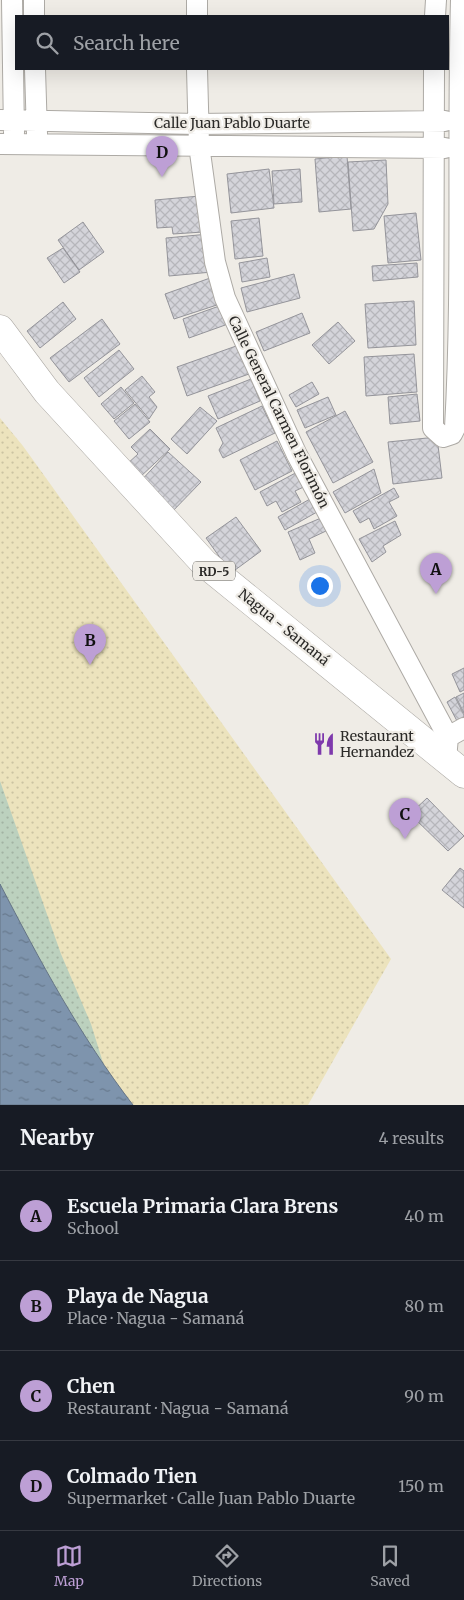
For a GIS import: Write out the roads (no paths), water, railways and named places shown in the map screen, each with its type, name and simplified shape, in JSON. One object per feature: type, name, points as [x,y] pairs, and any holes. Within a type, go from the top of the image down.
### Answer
[{"type":"main road","name":"Nagua - Samaná","points":[[0,330],[48,392],[204,563],[455,749]]},
{"type":"street","points":[[8,144],[7,120],[12,0]]},
{"type":"street","points":[[34,0],[34,15]]},
{"type":"street","points":[[197,0],[197,15]]},
{"type":"street","points":[[435,15],[436,0]]},
{"type":"street","points":[[434,70],[432,121],[433,428],[443,437],[452,434],[455,428],[462,351],[461,0]]},
{"type":"street","points":[[35,70],[37,143]]},
{"type":"street","name":"Calle General Carmen Florimón","points":[[197,70],[199,145],[215,262],[224,298],[297,455],[455,749]]},
{"type":"street","name":"Calle Juan Pablo Duarte","points":[[7,120],[198,124],[461,121]]},
{"type":"street","name":"Calle Juan Pablo Duarte","points":[[8,144],[461,148]]},
{"type":"street","points":[[432,348],[462,351]]},
{"type":"water","points":[[0,884],[78,1025],[133,1105],[0,1105]]},
{"type":"place","name":"Colmado Tien","points":[[162,177]]},
{"type":"place","name":"Escuela Primaria Clara Brens","points":[[436,594]]},
{"type":"place","name":"Playa de Nagua","points":[[90,665]]},
{"type":"place","name":"Restaurant Hernandez","points":[[324,744]]},
{"type":"place","name":"Chen","points":[[405,839]]}]
